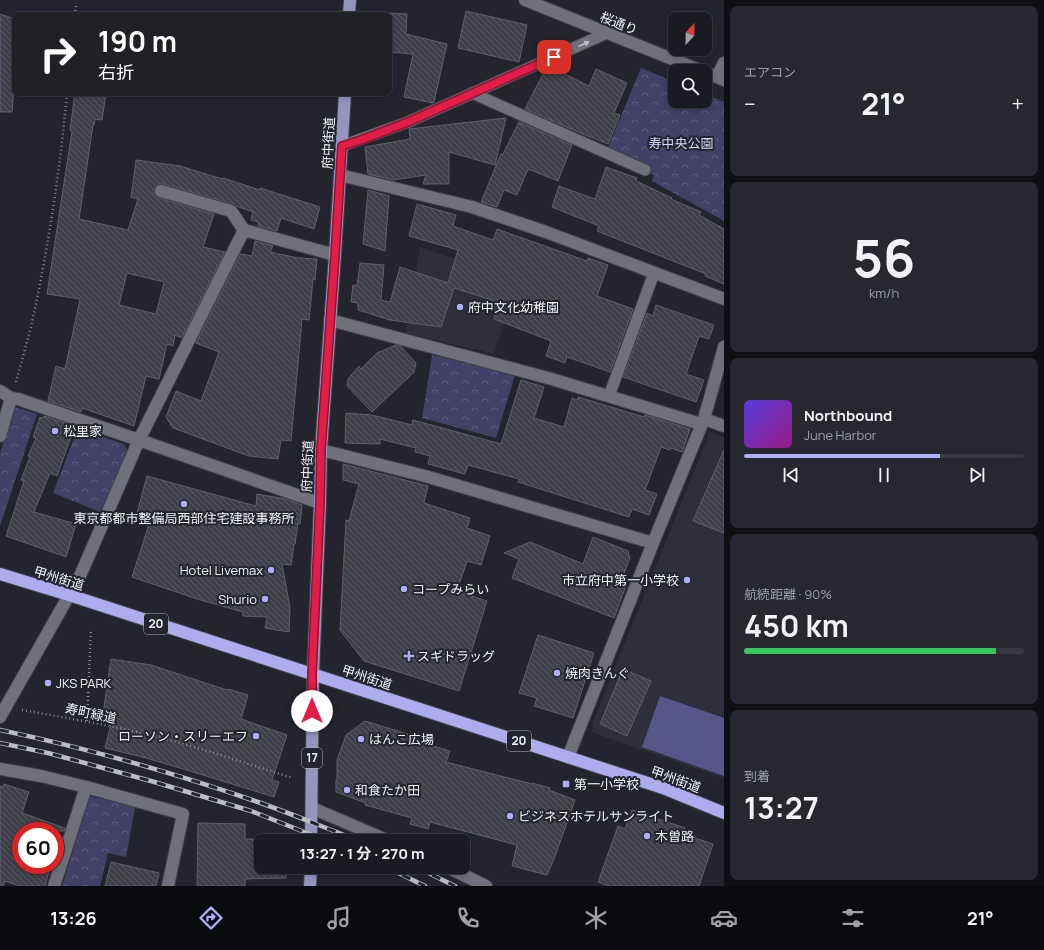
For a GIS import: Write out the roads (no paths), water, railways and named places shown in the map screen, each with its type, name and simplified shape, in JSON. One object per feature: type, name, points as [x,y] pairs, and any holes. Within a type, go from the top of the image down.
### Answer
[{"type":"highway","name":"甲州街道","points":[[0,574],[69,595],[663,788],[724,813]]},
{"type":"main road","points":[[349,12],[350,0]]},
{"type":"main road","name":"府中街道","points":[[311,834],[312,674],[321,450],[345,96]]},
{"type":"main road","points":[[310,874],[310,886]]},
{"type":"street","name":"桜通り","points":[[525,0],[684,64]]},
{"type":"street","points":[[721,78],[724,63]]},
{"type":"street","points":[[340,175],[472,207],[546,232],[724,299]]},
{"type":"street","points":[[161,191],[231,211],[244,230],[335,255]]},
{"type":"street","points":[[3,712],[80,576],[139,440],[244,230]]},
{"type":"street","points":[[330,320],[724,426]]},
{"type":"street","points":[[568,757],[703,421],[724,347]]},
{"type":"street","points":[[0,391],[11,398],[139,440],[320,503]]},
{"type":"street","points":[[0,436],[11,398]]},
{"type":"street","points":[[321,450],[425,476],[653,543]]},
{"type":"street","points":[[0,769],[41,776],[86,787],[183,814],[168,886]]},
{"type":"street","points":[[54,886],[86,787]]},
{"type":"street","points":[[312,808],[373,834]]},
{"type":"street","points":[[461,874],[486,886]]},
{"type":"lane","points":[[342,146],[408,122],[607,33]]},
{"type":"lane","points":[[472,93],[645,170]]},
{"type":"lane","points":[[609,396],[654,273]]},
{"type":"railway","points":[[0,730],[128,761],[192,780],[268,806],[342,834]]},
{"type":"railway","points":[[0,743],[48,753],[151,781],[251,811],[309,834]]},
{"type":"railway","points":[[400,874],[425,886]]},
{"type":"railway","points":[[430,874],[455,886]]},
{"type":"place","name":"府中文化幼稚園","points":[[460,307]]},
{"type":"place","name":"松里家","points":[[55,431]]},
{"type":"place","name":"東京都都市整備局西部住宅建設事務所","points":[[184,504]]},
{"type":"place","name":"Hotel Livemax","points":[[271,570]]},
{"type":"place","name":"市立府中第一小学校","points":[[687,580]]},
{"type":"place","name":"コープみらい","points":[[404,589]]},
{"type":"place","name":"Shurio","points":[[265,599]]},
{"type":"place","name":"スギドラッグ","points":[[409,656]]},
{"type":"place","name":"焼肉きんぐ","points":[[557,673]]},
{"type":"place","name":"JKS PARK","points":[[48,683]]},
{"type":"place","name":"ローソン・スリーエフ","points":[[256,736]]},
{"type":"place","name":"はんこ広場","points":[[361,739]]},
{"type":"place","name":"第一小学校","points":[[566,784]]},
{"type":"place","name":"和食たか田","points":[[347,790]]},
{"type":"place","name":"ビジネスホテルサンライト","points":[[510,816]]},
{"type":"place","name":"木曽路","points":[[647,836]]},
{"type":"park label","name":"寿中央公園","points":[[681,143]]}]
